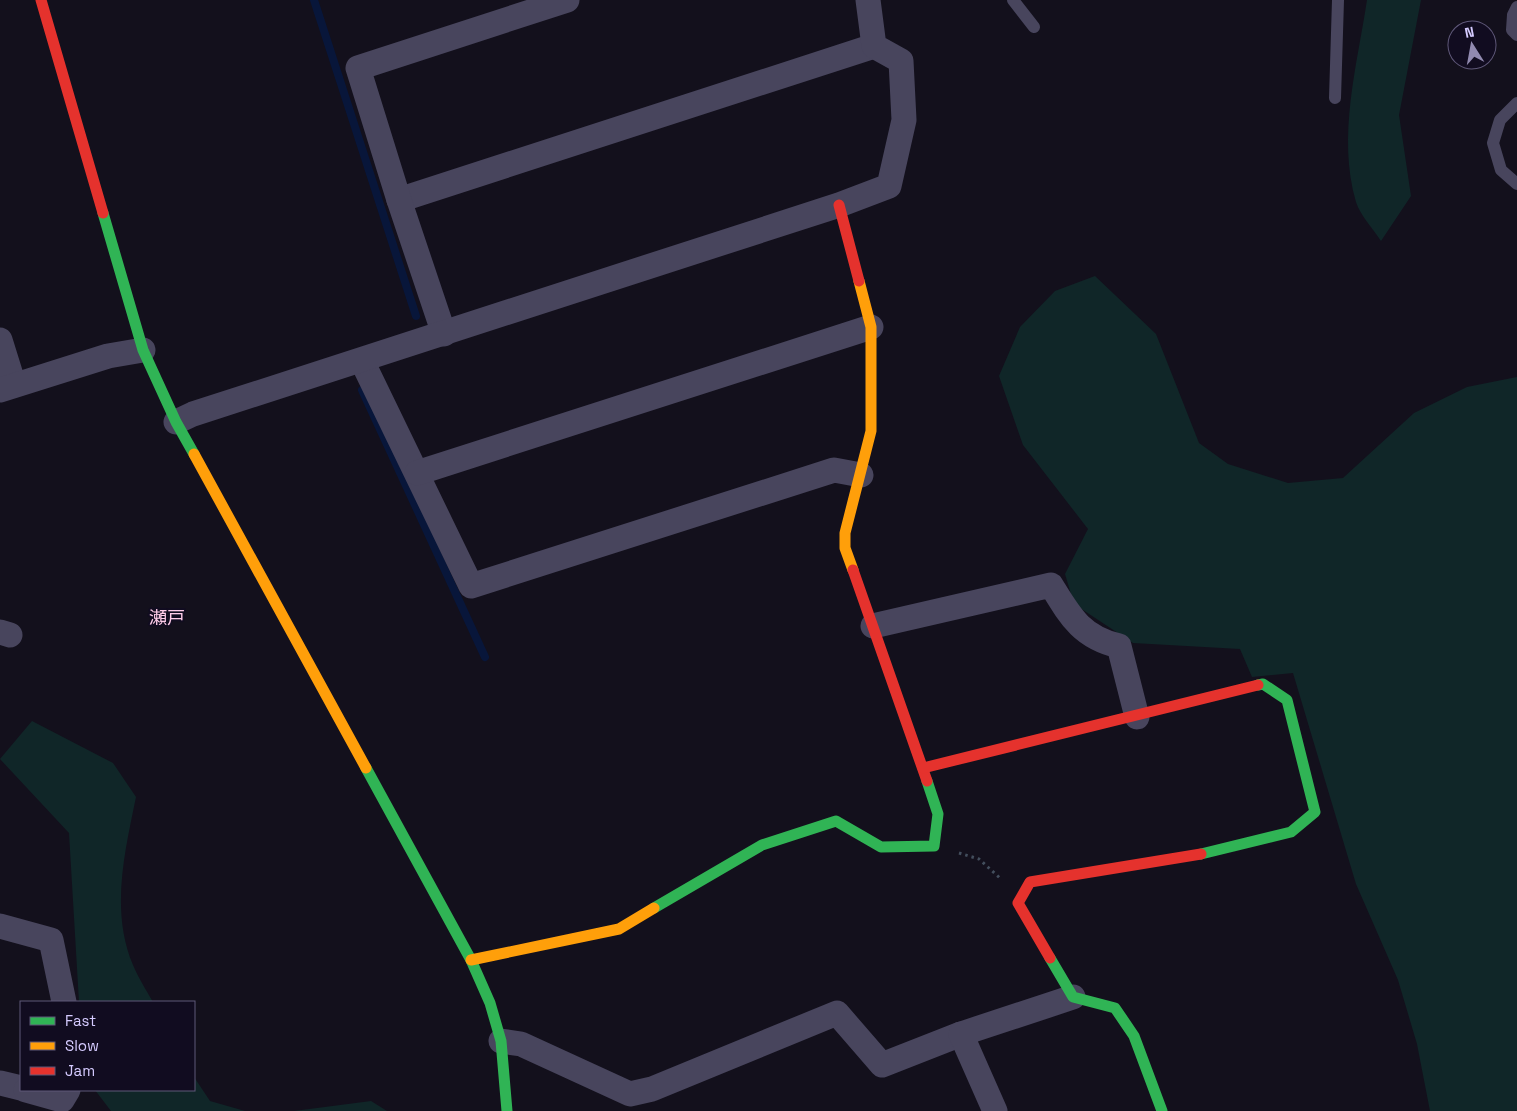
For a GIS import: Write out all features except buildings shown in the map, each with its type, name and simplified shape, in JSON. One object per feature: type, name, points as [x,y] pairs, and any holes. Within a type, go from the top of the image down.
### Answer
[{"type":"street","points":[[41,0],[143,350],[176,422],[470,960],[490,1003],[501,1041],[507,1111]]},
{"type":"street","points":[[444,334],[399,200],[358,68],[567,0]]},
{"type":"street","points":[[868,0],[874,46]]},
{"type":"street","points":[[176,422],[193,414],[362,361],[840,205],[889,186],[904,120],[900,61],[874,46],[399,200]]},
{"type":"street","points":[[470,960],[619,929],[762,845],[836,821],[881,847],[934,846],[938,814],[845,548],[845,533],[871,431],[872,326],[840,205]]},
{"type":"street","points":[[417,473],[872,326]]},
{"type":"street","points":[[0,340],[7,387],[108,356],[143,350]]},
{"type":"street","points":[[362,361],[471,586],[834,470],[861,475]]},
{"type":"street","points":[[873,626],[1051,585],[1073,621],[1100,642],[1119,646],[1137,717]]},
{"type":"street","points":[[923,768],[1137,717],[1263,684],[1287,700],[1315,812],[1291,832],[1181,858],[1030,882],[1018,903],[1073,997]]},
{"type":"street","points":[[0,926],[51,940],[64,1001]]},
{"type":"street","points":[[501,1041],[521,1044],[632,1102],[652,1089],[837,1013],[882,1064],[961,1034],[1073,997],[1115,1008],[1134,1036],[1162,1111]]},
{"type":"street","points":[[961,1034],[995,1111]]},
{"type":"street","points":[[0,1083],[20,1088]]},
{"type":"street","points":[[30,1091],[62,1100],[67,1091]]},
{"type":"lane","points":[[1013,0],[1034,27]]},
{"type":"lane","points":[[1335,98],[1338,0]]},
{"type":"lane","points":[[1517,7],[1513,15],[1512,30],[1517,35]]},
{"type":"lane","points":[[1517,103],[1500,120],[1493,143],[1501,170],[1517,184]]},
{"type":"path","points":[[934,846],[980,859],[998,874],[1018,903]]},
{"type":"green space","points":[[1367,0],[1421,0],[1399,115],[1411,196],[1381,241],[1356,202],[1348,152],[1348,126],[1354,76]]},
{"type":"green space","points":[[1095,276],[1156,334],[1199,443],[1228,464],[1288,483],[1343,478],[1414,413],[1467,387],[1517,377],[1517,1111],[1430,1111],[1417,1044],[1398,980],[1356,884],[1293,673],[1252,677],[1240,649],[1133,643],[1074,604],[1065,574],[1088,529],[1023,445],[999,376],[1020,327],[1055,291]]},
{"type":"green space","points":[[32,721],[113,763],[136,797],[124,860],[121,902],[122,924],[133,965],[152,1001],[79,1001],[69,833],[0,759]]},
{"type":"green space","points":[[195,1078],[210,1101],[245,1111],[111,1111],[96,1091],[195,1091]]},
{"type":"green space","points":[[371,1101],[387,1111],[294,1111]]},
{"type":"waterway","points":[[314,0],[416,316]]},
{"type":"waterway","points":[[362,390],[485,657]]},
{"type":"traffic: fast","points":[[103,213],[143,350],[176,422],[194,454]]},
{"type":"traffic: fast","points":[[1201,854],[1291,832],[1315,812],[1287,700],[1263,684],[1258,685]]},
{"type":"traffic: fast","points":[[366,768],[471,960],[490,1003],[501,1041],[507,1111]]},
{"type":"traffic: fast","points":[[654,908],[762,845],[836,821],[881,847],[934,846],[938,814],[927,781]]},
{"type":"traffic: fast","points":[[1050,958],[1073,997],[1115,1008],[1134,1036],[1162,1111]]},
{"type":"traffic: slow","points":[[853,570],[845,548],[845,533],[871,431],[871,327],[859,281]]},
{"type":"traffic: slow","points":[[194,454],[366,768]]},
{"type":"traffic: slow","points":[[471,960],[619,929],[654,908]]},
{"type":"traffic: jam","points":[[41,0],[103,213]]},
{"type":"traffic: jam","points":[[839,205],[859,281]]},
{"type":"traffic: jam","points":[[853,570],[927,781]]},
{"type":"traffic: jam","points":[[923,768],[1258,685]]},
{"type":"traffic: jam","points":[[1050,958],[1018,903],[1030,882],[1201,854]]},
{"type":"district","name":"瀬戸","points":[[167,618]]}]
